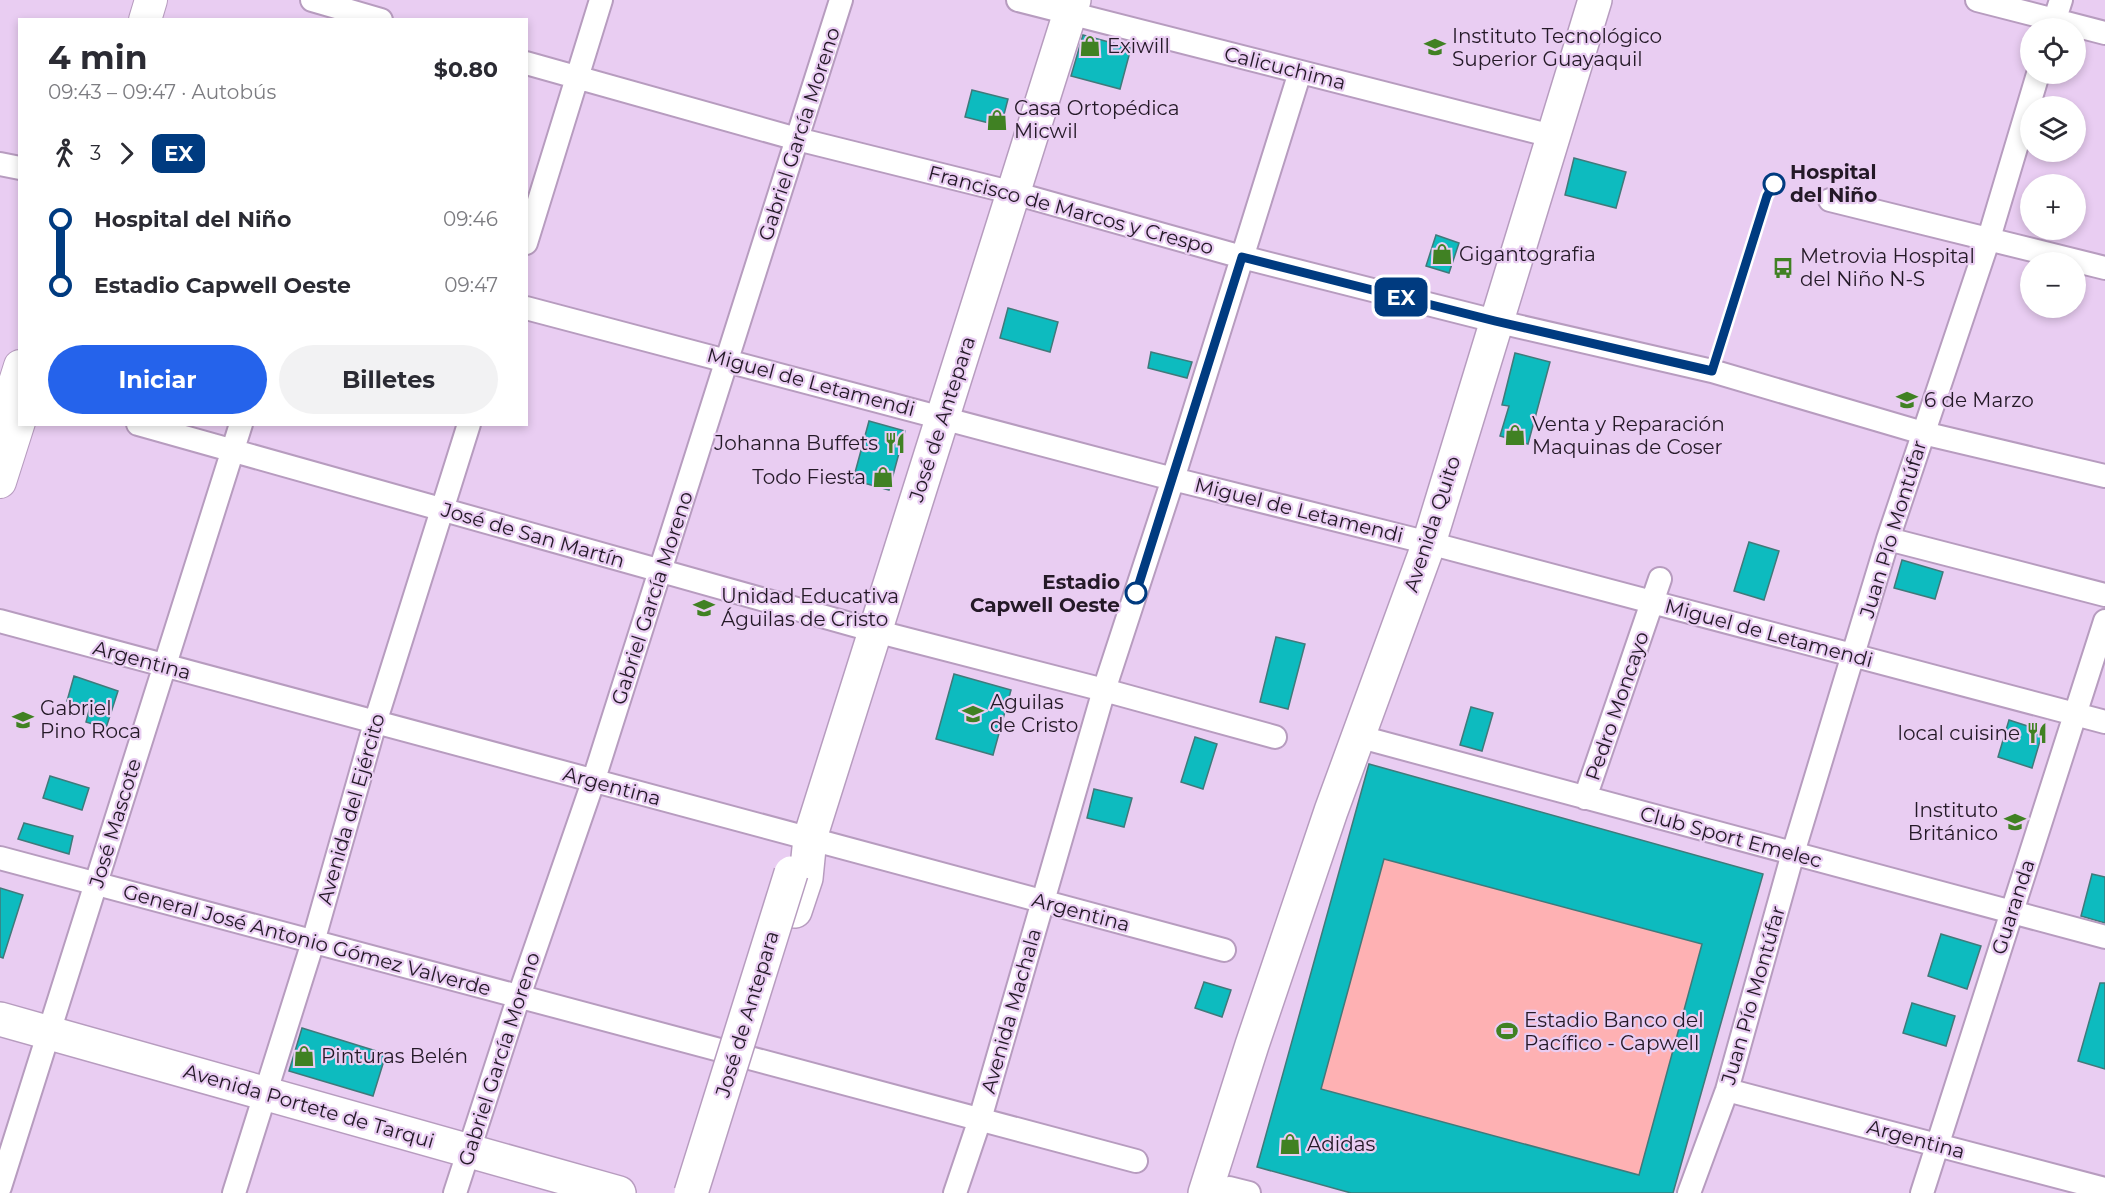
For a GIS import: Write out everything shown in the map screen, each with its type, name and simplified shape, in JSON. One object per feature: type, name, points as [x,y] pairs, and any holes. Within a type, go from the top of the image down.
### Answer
[{"type":"main road","points":[[127,18],[132,0]]},
{"type":"main road","points":[[146,18],[151,0]]},
{"type":"main road","name":"Avenida Quito","points":[[1228,1192],[1251,1116],[1252,1043],[1357,736],[1429,543],[1595,0]]},
{"type":"main road","name":"José de Antepara","points":[[691,1193],[791,873],[810,838],[1072,6]]},
{"type":"main road","points":[[0,430],[13,383]]},
{"type":"main road","points":[[0,482],[18,425]]},
{"type":"main road","name":"José de Antepara","points":[[708,1193],[806,878],[810,838]]},
{"type":"main road","name":"Avenida Portete de Tarqui","points":[[0,1019],[619,1193]]},
{"type":"street","points":[[312,0],[372,14]]},
{"type":"street","points":[[528,237],[601,0]]},
{"type":"street","name":"Gabriel García Moreno","points":[[455,1193],[519,996],[593,782],[841,0]]},
{"type":"street","name":"Calicuchima","points":[[1018,0],[1072,6],[1300,72],[1552,136]]},
{"type":"street","points":[[1977,0],[2056,16],[2105,33]]},
{"type":"street","name":"Francisco de Marcos y Crespo","points":[[528,64],[797,139],[1014,193],[1242,257],[1495,321],[1724,374],[1923,433],[2105,476]]},
{"type":"street","name":"Avenida Machala","points":[[955,1193],[980,1119],[1104,690],[1300,72]]},
{"type":"street","name":"Juan Pío Montúfar","points":[[1689,1193],[1727,1090],[1793,853],[1888,539],[1989,238],[2035,84]]},
{"type":"street","points":[[0,164],[18,168]]},
{"type":"street","points":[[1830,200],[2105,268]]},
{"type":"street","name":"Miguel de Letamendi","points":[[528,309],[2105,722]]},
{"type":"street","name":"José de San Martín","points":[[145,426],[874,631],[1275,737]]},
{"type":"street","name":"José Mascote","points":[[0,1187],[240,426]]},
{"type":"street","name":"Avenida del Ejército","points":[[234,1193],[313,942],[375,723],[468,426]]},
{"type":"street","points":[[1888,539],[2105,595]]},
{"type":"street","name":"Pedro Moncayo","points":[[1585,798],[1660,579]]},
{"type":"street","name":"Argentina","points":[[0,621],[1224,950]]},
{"type":"street","name":"Guaranda","points":[[1922,1193],[2105,621]]},
{"type":"street","name":"Club Sport Emelec","points":[[1357,736],[2105,937]]},
{"type":"street","name":"General José Antonio Gómez Valverde","points":[[0,858],[1136,1161]]},
{"type":"street","name":"Argentina","points":[[1727,1090],[2105,1189]]},
{"type":"shaded area","name":"Estadio Banco del Pacífico - Capwell","points":[[1369,764],[1763,874],[1673,1193],[1351,1193],[1257,1167]]},
{"type":"building","points":[[1083,35],[1131,48],[1120,89],[1071,76]]},
{"type":"building","points":[[972,90],[1008,99],[1001,126],[965,117]]},
{"type":"building","points":[[1574,158],[1626,172],[1616,208],[1565,195]]},
{"type":"building","name":"Gigantografia","points":[[1436,235],[1459,243],[1449,273],[1426,266]]},
{"type":"building","points":[[1008,308],[1058,322],[1050,352],[1000,338]]},
{"type":"building","points":[[1151,352],[1192,362],[1187,378],[1148,368]]},
{"type":"building","points":[[1515,353],[1550,362],[1528,444],[1500,436],[1509,406],[1502,405]]},
{"type":"building","points":[[869,421],[905,431],[889,490],[853,480]]},
{"type":"building","points":[[1749,542],[1779,551],[1764,600],[1734,591]]},
{"type":"building","points":[[1902,560],[1943,572],[1935,599],[1894,588]]},
{"type":"building","points":[[1276,637],[1305,644],[1288,709],[1260,702]]},
{"type":"building","name":"Aguilas de Cristo","points":[[954,674],[1011,690],[993,755],[936,739]]},
{"type":"building","points":[[74,676],[118,691],[106,728],[86,722],[90,707],[67,701]]},
{"type":"building","points":[[1471,707],[1493,713],[1482,751],[1460,745]]},
{"type":"building","points":[[2009,720],[2043,731],[2032,768],[1998,757]]},
{"type":"building","points":[[1195,737],[1217,744],[1203,789],[1181,782]]},
{"type":"building","points":[[1369,764],[1763,874],[1673,1193],[1351,1193],[1257,1167]],"holes":[[[1384,859],[1702,944],[1639,1175],[1321,1089]]]},
{"type":"building","points":[[50,776],[89,788],[82,810],[43,798]]},
{"type":"building","points":[[1094,789],[1132,798],[1124,827],[1087,818]]},
{"type":"building","points":[[24,823],[73,836],[69,854],[18,839]]},
{"type":"building","points":[[2092,874],[2105,877],[2105,923],[2081,916]]},
{"type":"building","points":[[0,888],[23,895],[3,958],[0,957]]},
{"type":"building","points":[[1941,934],[1981,946],[1967,989],[1928,976]]},
{"type":"building","points":[[1204,982],[1231,990],[1222,1017],[1195,1008]]},
{"type":"building","points":[[2100,983],[2105,983],[2105,1069],[2078,1061]]},
{"type":"building","points":[[1912,1003],[1955,1016],[1946,1046],[1903,1033]]},
{"type":"building","points":[[302,1028],[386,1054],[373,1096],[289,1071]]},
{"type":"bus line","name":"EX","points":[[1136,593],[1242,257],[1495,321],[1712,371],[1767,196],[1774,184]]},
{"type":"place","name":"Exiwill","points":[[1090,46]]},
{"type":"place","name":"Instituto Tecnológico Superior Guayaquil","points":[[1435,47]]},
{"type":"place","name":"Casa Ortopédica Micwil","points":[[997,120]]},
{"type":"place","name":"Hospital del Niño","points":[[1774,184]]},
{"type":"place","name":"Gigantografia","points":[[1442,254]]},
{"type":"place","name":"Metrovia Hospital del Niño N-S","points":[[1783,268]]},
{"type":"place","name":"6 de Marzo","points":[[1907,400]]},
{"type":"place","name":"Venta y Reparación Maquinas de Coser","points":[[1515,435]]},
{"type":"place","name":"Johanna Buffets","points":[[895,443]]},
{"type":"place","name":"Todo Fiesta","points":[[883,477]]},
{"type":"place","name":"Estadio Capwell Oeste","points":[[1136,593]]},
{"type":"place","name":"Unidad Educativa Águilas de Cristo","points":[[704,608]]},
{"type":"place","name":"Aguilas de Cristo","points":[[973,714]]},
{"type":"place","name":"Gabriel Pino Roca","points":[[23,720]]},
{"type":"place","name":"local cuisine","points":[[2037,733]]},
{"type":"place","name":"Instituto Británico","points":[[2015,822]]},
{"type":"place","name":"Estadio Banco del Pacífico - Capwell","points":[[1507,1031]]},
{"type":"place","name":"Pinturas Belén","points":[[304,1056]]},
{"type":"place","name":"Adidas","points":[[1290,1144]]}]
